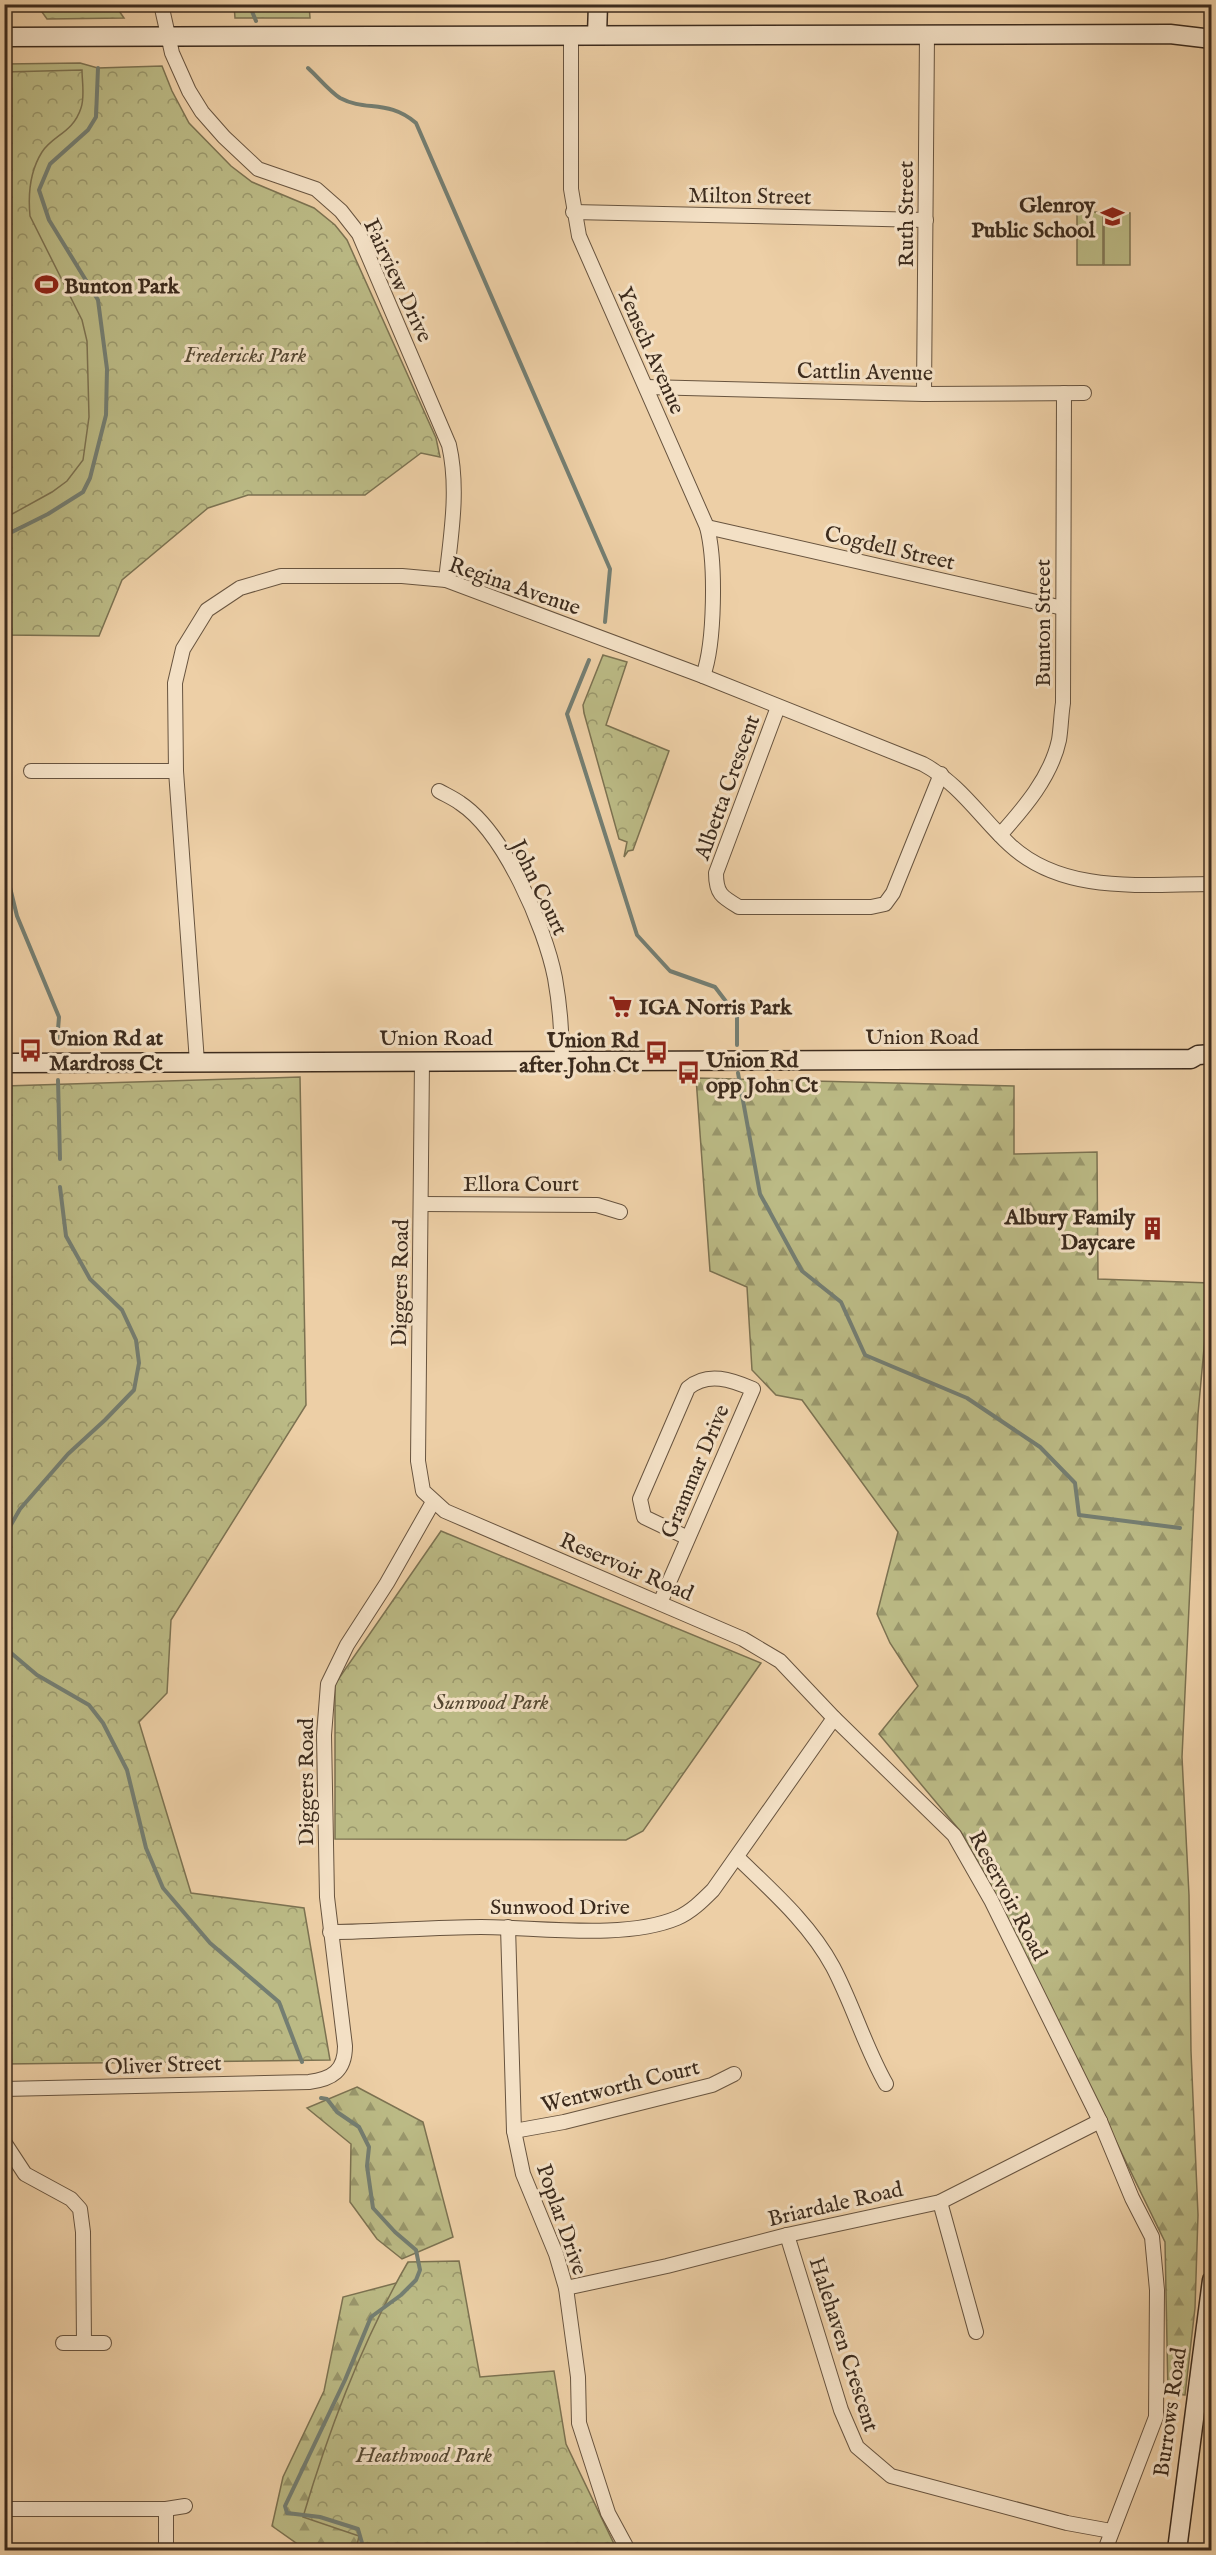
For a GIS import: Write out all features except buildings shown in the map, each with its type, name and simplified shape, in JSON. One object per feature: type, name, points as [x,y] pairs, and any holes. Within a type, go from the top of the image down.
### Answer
[{"type":"main road","points":[[597,35],[598,4]]},
{"type":"main road","points":[[1182,34],[1212,28]]},
{"type":"main road","points":[[4,38],[1182,34],[1212,39]]},
{"type":"main road","name":"Union Road","points":[[4,1063],[1191,1059],[1198,1055],[1212,1054]]},
{"type":"main road","name":"Union Road","points":[[1191,1059],[1199,1065],[1212,1066]]},
{"type":"main road","name":"Burrows Road","points":[[1177,2550],[1185,2469],[1212,2280]]},
{"type":"street","name":"Fairview Drive","points":[[161,4],[172,53],[189,91],[202,112],[224,137],[258,169],[316,189],[342,211],[359,234],[449,445],[453,462],[454,514],[446,580]]},
{"type":"street","name":"Ruth Street","points":[[924,394],[927,34]]},
{"type":"street","name":"Yensch Avenue","points":[[571,36],[571,189],[573,212],[579,236],[707,527],[712,545],[710,656],[703,676]]},
{"type":"street","name":"Milton Street","points":[[573,212],[926,220]]},
{"type":"street","name":"Cattlin Avenue","points":[[646,387],[924,394],[1084,393]]},
{"type":"street","name":"Bunton Street","points":[[1000,835],[1045,777],[1059,741],[1063,703],[1064,393]]},
{"type":"street","name":"Cogdell Street","points":[[707,527],[1064,608]]},
{"type":"street","name":"Regina Avenue","points":[[197,1062],[176,771],[175,683],[183,649],[207,610],[240,588],[281,576],[402,576],[446,580],[703,676],[904,756],[941,774],[1000,835],[1028,859],[1066,877],[1122,884],[1212,884]]},
{"type":"street","name":"Albetta Crescent","points":[[778,707],[716,873],[716,888],[726,899],[739,907],[871,907],[885,904],[892,893],[941,774]]},
{"type":"street","points":[[31,771],[176,771]]},
{"type":"street","name":"John Court","points":[[439,791],[461,803],[488,831],[505,856],[545,937],[555,978],[561,1023],[562,1061]]},
{"type":"street","name":"Diggers Road","points":[[422,1061],[418,1461],[423,1491],[445,1511]]},
{"type":"street","name":"Ellora Court","points":[[421,1204],[597,1205],[620,1212]]},
{"type":"street","name":"Grammar Drive","points":[[660,1603],[753,1389],[728,1378],[696,1381],[688,1388],[640,1499],[644,1517],[688,1538]]},
{"type":"street","name":"Diggers Road","points":[[323,2080],[342,2066],[345,2058],[330,1932],[326,1871],[324,1735],[328,1684],[347,1645],[387,1583],[433,1502]]},
{"type":"street","name":"Reservoir Road","points":[[445,1511],[743,1639],[780,1660],[834,1718],[954,1835],[991,1900],[1101,2121],[1132,2198],[1152,2237],[1157,2290],[1156,2417],[1105,2550]]},
{"type":"street","name":"Sunwood Drive","points":[[330,1932],[508,1927],[621,1929],[676,1918],[695,1907],[713,1890],[834,1718]]},
{"type":"street","points":[[737,1857],[795,1913],[832,1965],[858,2022],[870,2056],[886,2084]]},
{"type":"street","name":"Poplar Drive","points":[[508,1927],[514,2131],[524,2174],[556,2254],[566,2288],[578,2377],[579,2423],[609,2512],[628,2550]]},
{"type":"street","name":"Wentworth Court","points":[[514,2131],[564,2122],[712,2085],[735,2074]]},
{"type":"street","name":"Oliver Street","points":[[4,2089],[323,2080]]},
{"type":"street","name":"Briardale Road","points":[[566,2288],[667,2266],[787,2235],[939,2202],[1101,2121]]},
{"type":"street","points":[[4,2142],[25,2174],[71,2199],[80,2209],[83,2232],[84,2343]]},
{"type":"street","points":[[939,2202],[976,2332]]},
{"type":"street","name":"Halehaven Crescent","points":[[787,2235],[842,2410],[857,2447],[891,2476],[1067,2523],[1111,2531]]},
{"type":"street","points":[[63,2343],[104,2343]]},
{"type":"street","points":[[4,2509],[166,2509],[185,2506]]},
{"type":"street","points":[[166,2509],[166,2550]]},
{"type":"green space","points":[[37,5],[115,5],[124,18],[47,19]]},
{"type":"green space","points":[[234,5],[309,5],[310,18],[235,18]]},
{"type":"green space","name":"Bunton Park","points":[[80,63],[98,68],[96,117],[88,130],[50,164],[78,269],[98,300],[107,369],[106,415],[90,478],[83,492],[48,514],[5,534],[5,64]]},
{"type":"green space","name":"Fredericks Park","points":[[162,66],[189,123],[231,166],[252,182],[314,208],[335,225],[347,240],[436,438],[440,457],[421,453],[365,495],[248,495],[208,508],[122,580],[99,636],[5,635],[5,536],[48,514],[83,492],[90,478],[106,415],[107,369],[98,300],[49,220],[39,190],[50,164],[88,130],[95,117],[98,68]]},
{"type":"green space","name":"Bunton Park","points":[[82,70],[81,108],[73,123],[47,146],[38,159],[32,175],[29,200],[30,216],[82,320],[87,341],[89,417],[83,460],[67,481],[5,518],[5,72]]},
{"type":"green space","points":[[1077,212],[1103,212],[1103,265],[1077,265]]},
{"type":"green space","points":[[1104,213],[1130,213],[1130,265],[1104,265]]},
{"type":"green space","points":[[603,655],[627,662],[606,725],[669,751],[633,850],[628,851],[624,857],[627,842],[619,839],[583,705]]},
{"type":"green space","points":[[300,1077],[306,1405],[171,1620],[167,1693],[139,1722],[191,1893],[304,1908],[330,2060],[5,2064],[5,1086]]},
{"type":"green space","points":[[696,1078],[1014,1086],[1014,1154],[1097,1152],[1098,1279],[1210,1283],[1198,1414],[1182,1757],[1189,1895],[1191,2051],[1198,2215],[1195,2308],[1185,2395],[1168,2394],[1165,2242],[990,1883],[961,1832],[879,1734],[918,1686],[890,1643],[877,1614],[898,1532],[802,1400],[776,1395],[752,1370],[747,1287],[710,1271]]},
{"type":"green space","name":"Sunwood Park","points":[[441,1531],[761,1663],[643,1831],[626,1840],[335,1839],[335,1684]]},
{"type":"green space","points":[[357,2087],[423,2122],[453,2237],[402,2259],[377,2239],[350,2202],[351,2144],[307,2108]]},
{"type":"green space","name":"Heathwood Park","points":[[459,2261],[480,2377],[554,2371],[566,2444],[617,2550],[356,2550],[359,2536],[303,2517],[324,2451],[361,2354],[408,2262]]},
{"type":"green space","points":[[404,2281],[416,2550],[306,2550],[272,2526],[283,2477],[324,2391],[343,2297]]},
{"type":"waterway","points":[[249,4],[256,21]]},
{"type":"waterway","points":[[4,536],[48,514],[83,492],[90,478],[106,415],[107,369],[98,300],[49,220],[39,190],[50,164],[88,130],[96,117],[98,68]]},
{"type":"waterway","points":[[308,68],[340,98],[359,104],[387,108],[416,123],[610,569],[605,622]]},
{"type":"waterway","points":[[589,660],[567,714],[637,935],[670,971],[715,987],[737,1016],[737,1045]]},
{"type":"waterway","points":[[4,863],[17,916],[59,1017],[57,1042]]},
{"type":"waterway","points":[[738,1073],[760,1194],[802,1271],[841,1302],[865,1355],[967,1398],[1040,1447],[1075,1483],[1079,1515],[1180,1528]]},
{"type":"waterway","points":[[58,1080],[60,1159]]},
{"type":"waterway","points":[[4,1537],[20,1509],[68,1454],[134,1390],[139,1363],[136,1340],[122,1310],[90,1279],[66,1236],[60,1187]]},
{"type":"waterway","points":[[4,1647],[37,1675],[89,1705],[103,1723],[127,1770],[146,1848],[163,1888],[210,1943],[279,2002],[302,2062]]},
{"type":"waterway","points":[[321,2098],[327,2099],[337,2112],[359,2127],[369,2147],[367,2166],[373,2208],[416,2250],[420,2270],[416,2280],[401,2295],[371,2317],[345,2380],[285,2506],[287,2513],[320,2517],[358,2529],[364,2550]]},
{"type":"place","name":"Glenroy Public School","points":[[1113,217]]},
{"type":"place","name":"Bunton Park","points":[[46,285]]},
{"type":"place","name":"IGA Norris Park","points":[[621,1006]]},
{"type":"place","name":"Union Rd at Mardross Ct","points":[[31,1050]]},
{"type":"place","name":"Union Rd after John Ct","points":[[657,1052]]},
{"type":"place","name":"Union Rd opp John Ct","points":[[688,1072]]},
{"type":"place","name":"Albury Family Daycare","points":[[1153,1229]]}]
